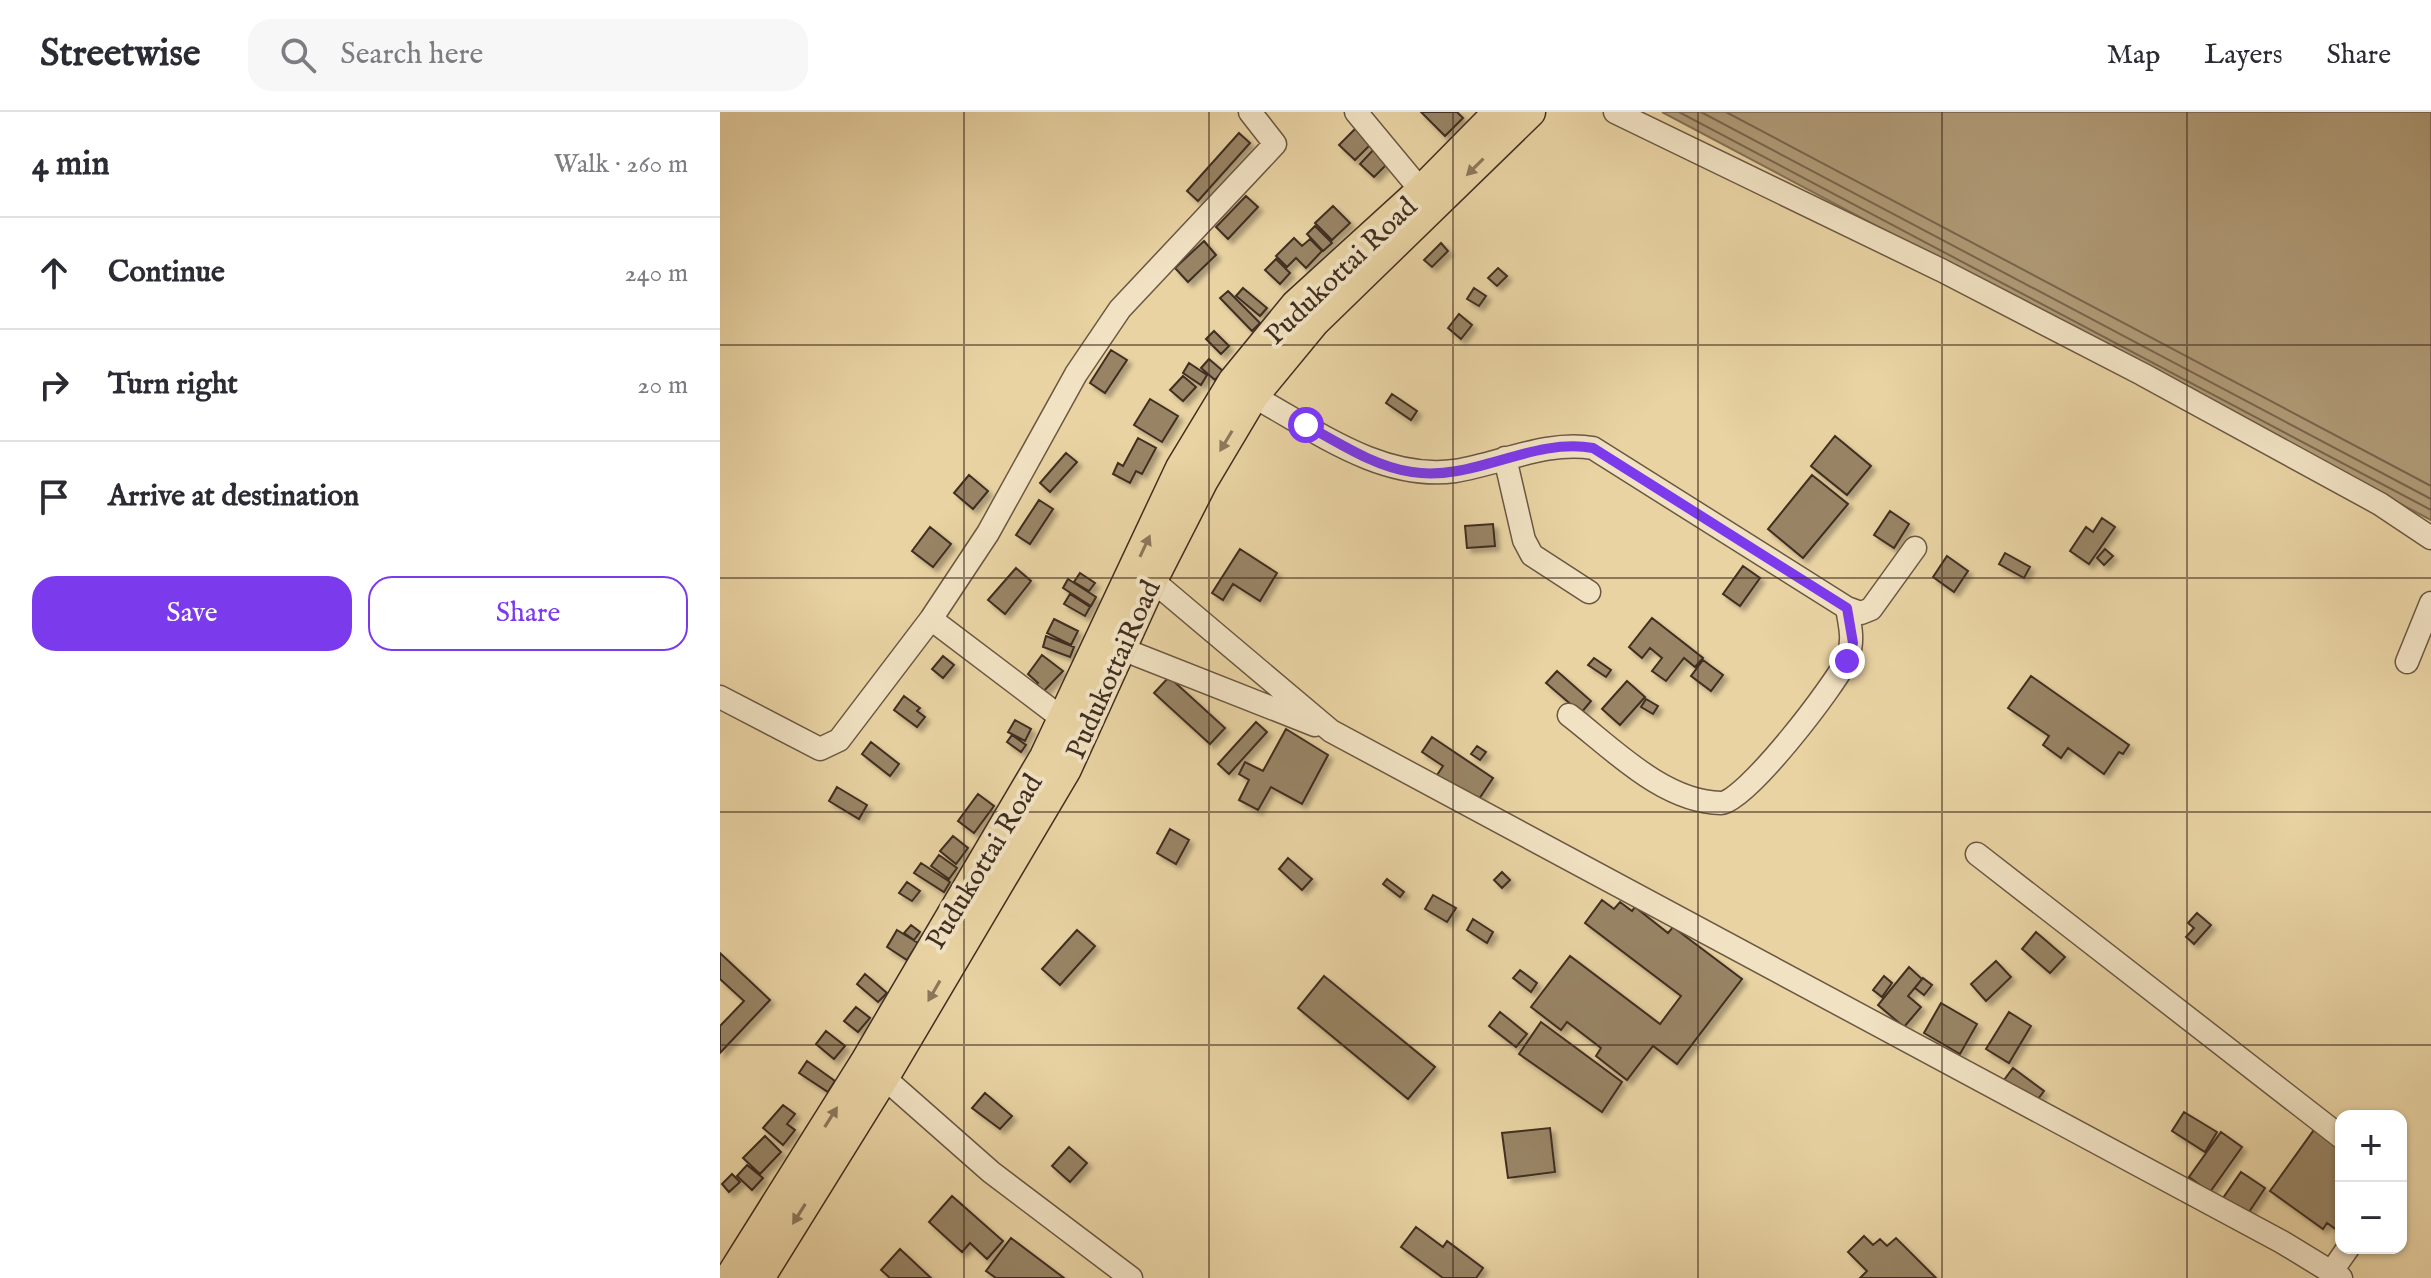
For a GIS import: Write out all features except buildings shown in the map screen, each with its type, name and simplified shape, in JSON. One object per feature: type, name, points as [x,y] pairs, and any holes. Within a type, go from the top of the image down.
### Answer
[{"type":"highway","name":"Pudukottai Road","points":[[730,1278],[875,1069],[1045,757],[1181,468],[1233,382],[1296,305],[1428,199],[1499,112]]},
{"type":"highway","name":"PudukottaiRoad","points":[[759,1278],[875,1069],[1066,769],[1152,580],[1203,480],[1253,396],[1314,322],[1428,199],[1530,112]]},
{"type":"street","points":[[720,697],[820,749],[830,747],[839,740],[931,619],[988,533],[1076,374],[1120,309],[1275,144],[1250,112]]},
{"type":"street","points":[[1356,112],[1428,199]]},
{"type":"street","points":[[1615,112],[1941,270],[2142,374],[2380,504],[2431,538]]},
{"type":"street","points":[[1253,396],[1384,465],[1414,473],[1456,471],[1505,458],[1581,446],[1605,454],[1847,608],[1861,613],[1871,609],[1915,548]]},
{"type":"street","points":[[1505,458],[1524,540],[1532,555],[1589,592]]},
{"type":"street","points":[[1152,580],[1331,731]]},
{"type":"street","points":[[2407,662],[2431,603]]},
{"type":"street","points":[[1569,715],[1648,776],[1687,796],[1722,803],[1732,801],[1767,766],[1838,676],[1853,643],[1847,608]]},
{"type":"street","points":[[931,619],[1063,719]]},
{"type":"street","points":[[1122,649],[1331,731],[2336,1274],[2345,1254]]},
{"type":"street","points":[[1977,854],[2335,1132]]},
{"type":"street","points":[[875,1069],[991,1172],[1131,1278]]},
{"type":"water","points":[[1662,112],[2431,112],[2431,520]]},
{"type":"route","points":[[1306,425],[1384,465],[1414,473],[1456,471],[1505,458],[1564,448],[1593,448],[1847,608],[1853,643],[1847,661]]}]
